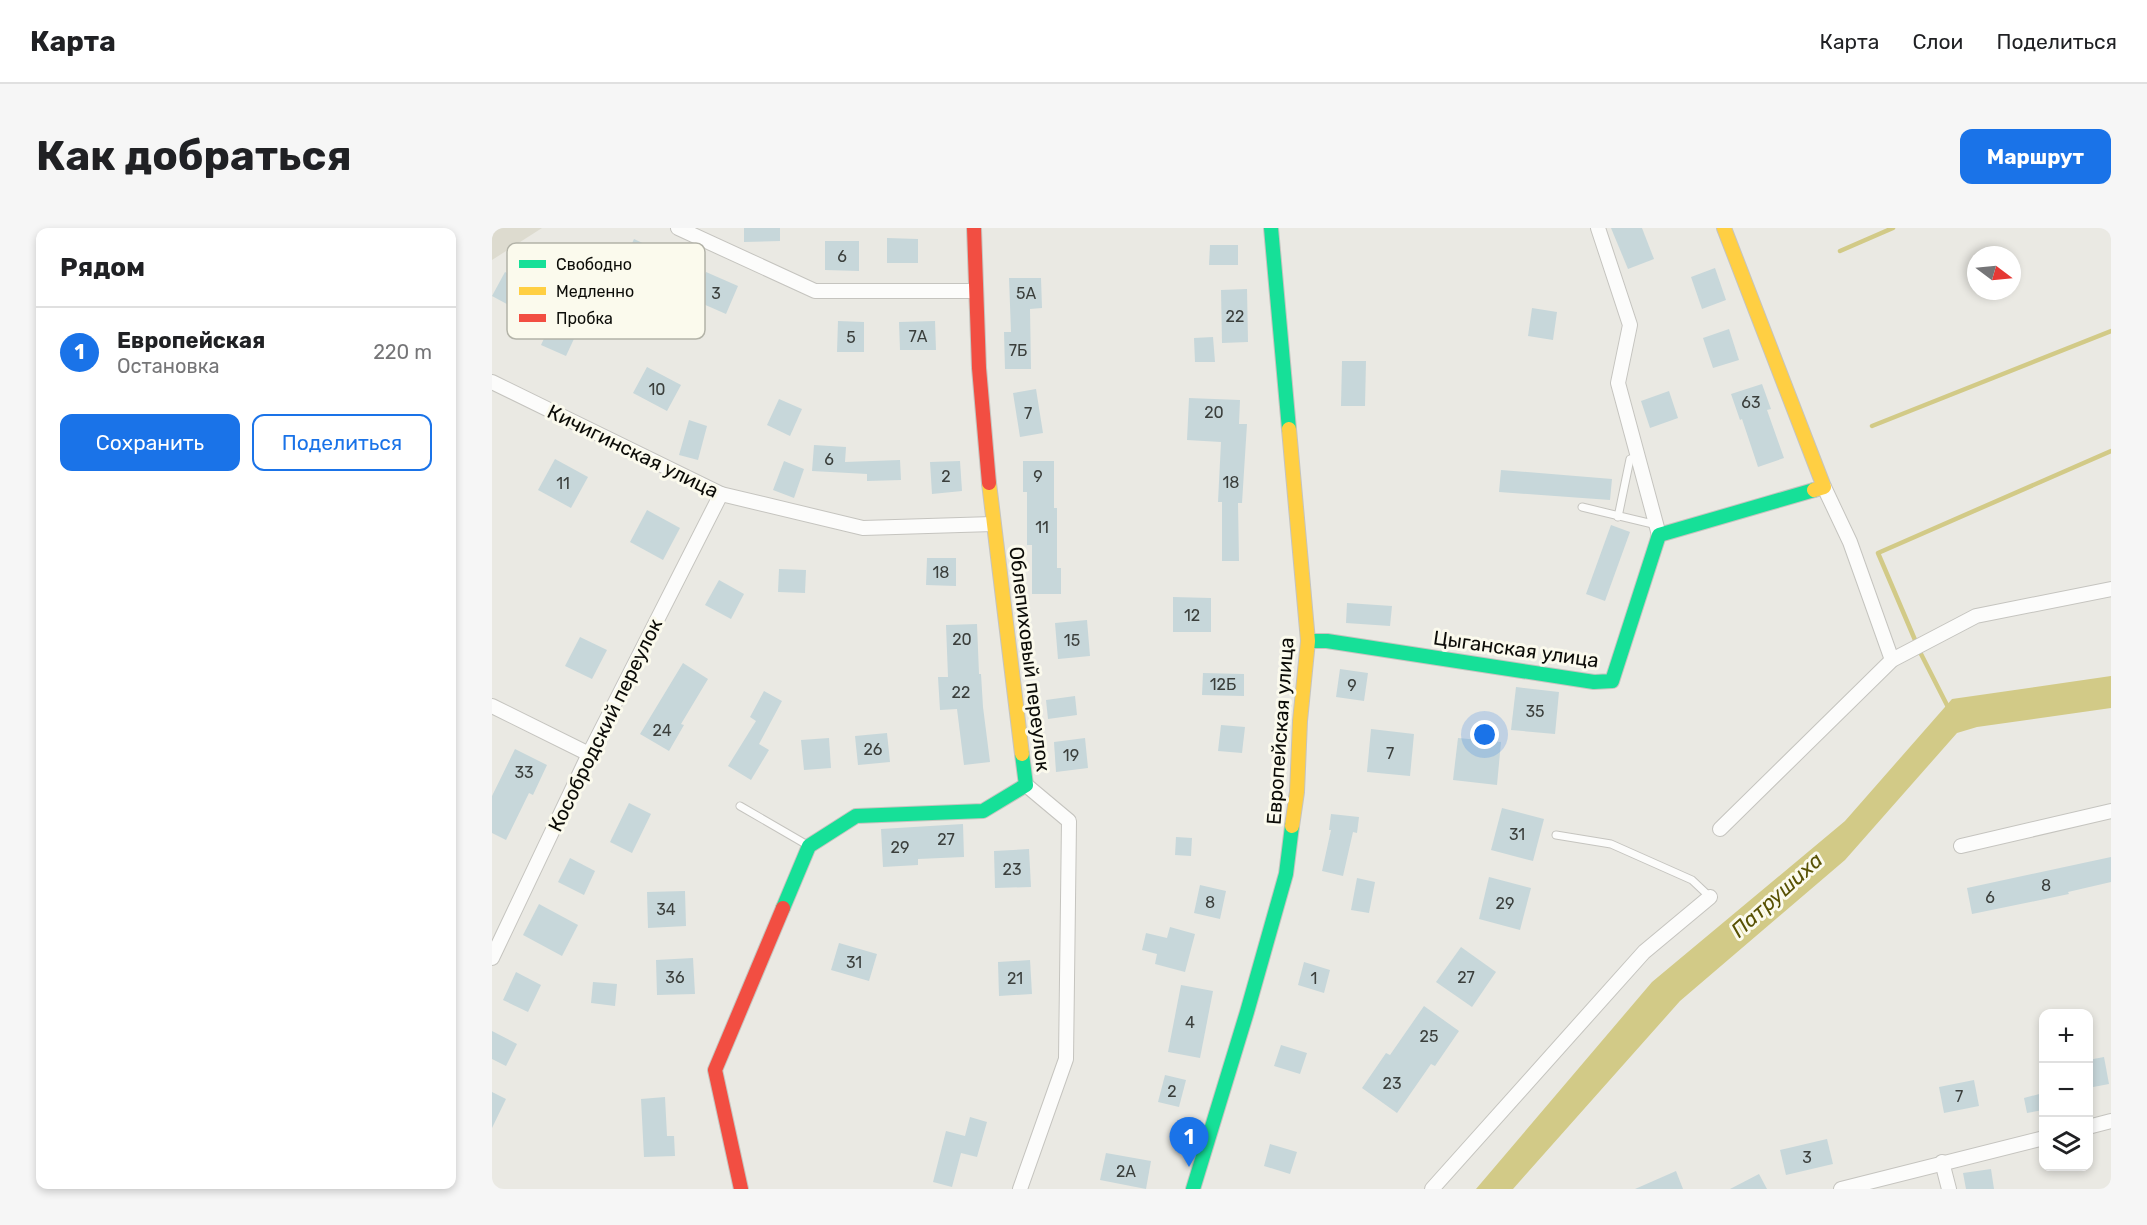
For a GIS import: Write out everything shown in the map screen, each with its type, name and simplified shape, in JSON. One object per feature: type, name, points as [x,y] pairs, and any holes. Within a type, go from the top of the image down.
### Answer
[{"type":"street","points":[[678,228],[815,291],[974,291]]},
{"type":"street","name":"Облепиховый переулок","points":[[808,846],[856,816],[983,811],[1026,785],[993,524],[974,291],[974,228]]},
{"type":"street","name":"Европейская улица","points":[[1193,1189],[1286,874],[1297,792],[1300,721],[1308,641],[1271,228]]},
{"type":"street","points":[[1598,228],[1630,325],[1618,382],[1658,530],[1824,487]]},
{"type":"street","points":[[1724,228],[1824,487],[1850,542],[1892,660]]},
{"type":"street","name":"Кичигинская улица","points":[[492,382],[721,494],[863,528],[993,524]]},
{"type":"street","name":"Кособродский переулок","points":[[492,957],[589,754],[721,494]]},
{"type":"street","name":"Цыганская улица","points":[[1308,641],[1338,642],[1594,682],[1612,681],[1658,530]]},
{"type":"street","points":[[1720,829],[1892,660],[1976,616],[2111,589]]},
{"type":"street","points":[[492,706],[589,754]]},
{"type":"street","points":[[1020,1189],[1066,1059],[1069,821],[1026,785]]},
{"type":"street","points":[[1961,846],[2111,811]]},
{"type":"street","points":[[741,1189],[715,1070],[808,846]]},
{"type":"street","points":[[1432,1189],[1644,952],[1710,897]]},
{"type":"street","points":[[2093,1125],[2111,1121]]},
{"type":"street","points":[[1841,1189],[2039,1138]]},
{"type":"street","points":[[1942,1162],[1949,1189]]},
{"type":"lane","points":[[1618,517],[1630,459],[1638,457]]},
{"type":"lane","points":[[1582,507],[1658,530]]},
{"type":"lane","points":[[740,806],[808,846]]},
{"type":"lane","points":[[1556,835],[1611,844],[1692,880],[1710,897]]},
{"type":"shaded area","points":[[492,228],[542,228],[519,243],[507,243],[507,250],[492,260]]},
{"type":"water","name":"Патрушиха","points":[[2111,676],[2111,708],[1977,727],[1957,733],[1845,860],[1680,1001],[1513,1189],[1476,1189],[1652,982],[1845,821],[1952,699]]},
{"type":"building","points":[[744,228],[780,228],[780,241],[744,242]]},
{"type":"building","points":[[1611,228],[1642,228],[1654,259],[1628,269]]},
{"type":"building","points":[[887,238],[918,239],[918,263],[887,263]]},
{"type":"building","points":[[825,241],[859,241],[859,271],[825,270]]},
{"type":"building","points":[[1210,245],[1238,245],[1238,265],[1209,265]]},
{"type":"building","points":[[1715,268],[1726,300],[1702,309],[1691,277]]},
{"type":"building","points":[[505,272],[507,273],[507,304],[492,296]]},
{"type":"building","points":[[706,272],[738,286],[726,314],[705,305]]},
{"type":"building","points":[[1009,278],[1041,278],[1042,308],[1030,309],[1031,369],[1005,369],[1004,332],[1011,332]]},
{"type":"building","points":[[1247,289],[1248,342],[1222,343],[1221,290]]},
{"type":"building","points":[[1532,308],[1557,312],[1553,340],[1528,336]]},
{"type":"building","points":[[838,321],[864,322],[864,352],[837,352]]},
{"type":"building","points":[[935,321],[936,350],[900,350],[899,322]]},
{"type":"building","points":[[1729,329],[1739,360],[1713,368],[1703,338]]},
{"type":"building","points":[[1213,337],[1215,362],[1195,362],[1194,338]]},
{"type":"building","points":[[544,339],[574,339],[566,356],[541,345]]},
{"type":"building","points":[[1342,361],[1366,361],[1365,406],[1341,406]]},
{"type":"building","points":[[647,367],[681,385],[667,411],[633,393]]},
{"type":"building","points":[[1762,384],[1771,409],[1767,410],[1784,458],[1758,467],[1731,394]]},
{"type":"building","points":[[1036,389],[1043,433],[1020,437],[1013,393]]},
{"type":"building","points":[[1669,391],[1678,418],[1650,428],[1641,401]]},
{"type":"building","points":[[1189,398],[1240,400],[1239,424],[1247,424],[1242,503],[1238,503],[1239,561],[1222,561],[1222,502],[1218,502],[1221,442],[1187,440]]},
{"type":"building","points":[[779,399],[802,409],[790,436],[767,425]]},
{"type":"building","points":[[689,420],[707,426],[698,460],[679,455]]},
{"type":"building","points":[[814,445],[846,447],[845,462],[900,460],[901,480],[867,481],[867,474],[812,471]]},
{"type":"building","points":[[555,459],[588,477],[571,508],[538,490]]},
{"type":"building","points":[[784,461],[804,469],[794,498],[773,490]]},
{"type":"building","points":[[960,461],[962,491],[932,494],[930,462]]},
{"type":"building","points":[[1023,461],[1054,461],[1057,568],[1061,568],[1061,594],[1032,594],[1032,545],[1027,545],[1027,492],[1023,492]]},
{"type":"building","points":[[1501,470],[1612,479],[1610,500],[1499,492]]},
{"type":"building","points":[[647,510],[680,528],[663,560],[630,542]]},
{"type":"building","points":[[1611,525],[1630,532],[1605,601],[1586,594]]},
{"type":"building","points":[[927,558],[956,558],[956,586],[926,585]]},
{"type":"building","points":[[779,569],[806,570],[805,593],[778,592]]},
{"type":"building","points":[[719,580],[744,594],[731,619],[705,605]]},
{"type":"building","points":[[1173,597],[1211,598],[1211,632],[1173,632]]},
{"type":"building","points":[[1347,603],[1392,606],[1390,626],[1346,623]]},
{"type":"building","points":[[1087,620],[1090,656],[1058,659],[1055,623]]},
{"type":"building","points":[[977,624],[979,674],[981,674],[990,762],[964,765],[957,709],[940,710],[938,677],[948,677],[946,625]]},
{"type":"building","points":[[580,637],[607,650],[592,679],[565,666]]},
{"type":"building","points":[[683,663],[708,679],[681,724],[684,725],[669,751],[640,734]]},
{"type":"building","points":[[1340,669],[1368,673],[1364,701],[1336,697]]},
{"type":"building","points":[[1203,673],[1244,674],[1244,696],[1202,695]]},
{"type":"building","points":[[1516,687],[1559,692],[1555,734],[1511,730]]},
{"type":"building","points":[[764,691],[782,701],[759,744],[769,750],[751,780],[728,766],[756,721],[750,717]]},
{"type":"building","points":[[1075,696],[1077,715],[1048,719],[1046,700]]},
{"type":"building","points":[[1221,725],[1245,727],[1242,753],[1218,751]]},
{"type":"building","points":[[1371,729],[1414,734],[1410,776],[1367,772]]},
{"type":"building","points":[[887,733],[890,762],[858,765],[855,736]]},
{"type":"building","points":[[829,738],[831,768],[804,770],[801,740]]},
{"type":"building","points":[[1085,738],[1088,768],[1056,772],[1054,742]]},
{"type":"building","points":[[1458,738],[1501,742],[1497,785],[1453,780]]},
{"type":"building","points":[[515,749],[547,765],[533,795],[529,793],[506,840],[492,833],[492,796]]},
{"type":"building","points":[[629,803],[651,814],[632,853],[610,842]]},
{"type":"building","points":[[1502,808],[1544,819],[1533,861],[1491,850]]},
{"type":"building","points":[[1331,814],[1359,817],[1357,833],[1353,832],[1343,876],[1322,871],[1331,830],[1329,830]]},
{"type":"building","points":[[963,824],[964,857],[918,859],[918,865],[883,867],[881,829]]},
{"type":"building","points":[[1176,837],[1192,838],[1191,856],[1175,855]]},
{"type":"building","points":[[1029,849],[1031,887],[995,888],[994,851]]},
{"type":"building","points":[[2111,857],[2111,882],[2068,892],[2069,894],[1972,914],[1967,888]]},
{"type":"building","points":[[570,858],[595,871],[584,895],[558,882]]},
{"type":"building","points":[[1489,877],[1531,888],[1520,930],[1479,919]]},
{"type":"building","points":[[1357,878],[1375,882],[1369,913],[1351,910]]},
{"type":"building","points":[[1200,885],[1226,891],[1220,919],[1194,913]]},
{"type":"building","points":[[685,891],[686,926],[648,928],[647,892]]},
{"type":"building","points":[[539,904],[578,925],[562,956],[523,935]]},
{"type":"building","points":[[1170,927],[1195,934],[1185,972],[1155,964],[1157,954],[1142,950],[1146,933],[1167,938]]},
{"type":"building","points":[[839,943],[877,954],[869,981],[831,970]]},
{"type":"building","points":[[1461,947],[1496,972],[1472,1007],[1436,982]]},
{"type":"building","points":[[693,958],[695,994],[657,995],[656,960]]},
{"type":"building","points":[[1030,960],[1032,994],[999,996],[998,962]]},
{"type":"building","points":[[1304,962],[1330,970],[1324,993],[1298,985]]},
{"type":"building","points":[[516,972],[541,985],[528,1012],[503,1000]]},
{"type":"building","points":[[593,982],[617,984],[615,1006],[591,1003]]},
{"type":"building","points":[[1181,985],[1213,991],[1200,1058],[1168,1052]]},
{"type":"building","points":[[1424,1006],[1459,1031],[1435,1066],[1431,1064],[1397,1113],[1362,1088],[1386,1053],[1390,1055]]},
{"type":"building","points":[[492,1031],[517,1044],[506,1066],[492,1059]]},
{"type":"building","points":[[1281,1045],[1307,1053],[1300,1074],[1274,1066]]},
{"type":"building","points":[[2104,1057],[2109,1084],[2093,1087],[2093,1059]]},
{"type":"building","points":[[1165,1075],[1186,1080],[1179,1107],[1158,1102]]},
{"type":"building","points":[[1974,1080],[1979,1106],[1944,1113],[1939,1087]]},
{"type":"building","points":[[492,1092],[506,1099],[492,1128]]},
{"type":"building","points":[[2039,1094],[2039,1111],[2027,1113],[2024,1098]]},
{"type":"building","points":[[665,1097],[667,1136],[674,1136],[675,1156],[644,1157],[641,1099]]},
{"type":"building","points":[[970,1117],[987,1122],[977,1157],[961,1153],[952,1187],[933,1182],[946,1131],[965,1136]]},
{"type":"building","points":[[1827,1139],[1833,1164],[1786,1175],[1780,1150]]},
{"type":"building","points":[[1270,1144],[1297,1152],[1290,1174],[1264,1166]]},
{"type":"building","points":[[1106,1153],[1151,1161],[1146,1189],[1100,1180]]},
{"type":"building","points":[[1991,1169],[1994,1189],[1966,1189],[1963,1173]]},
{"type":"building","points":[[1676,1171],[1683,1189],[1635,1189]]},
{"type":"building","points":[[1759,1174],[1767,1189],[1730,1189]]},
{"type":"waterway","points":[[1840,251],[1893,228]]},
{"type":"waterway","points":[[1872,426],[2111,331]]},
{"type":"waterway","points":[[1949,709],[1921,654],[1878,553],[2111,451]]},
{"type":"traffic: fast","points":[[1271,228],[1289,429]]},
{"type":"traffic: fast","points":[[1308,641],[1327,641],[1594,682],[1612,681],[1659,535],[1814,490]]},
{"type":"traffic: fast","points":[[783,908],[809,846],[856,816],[983,811],[1026,785],[1022,754]]},
{"type":"traffic: fast","points":[[1193,1189],[1286,874],[1292,826]]},
{"type":"traffic: slow","points":[[1724,228],[1824,487],[1814,490]]},
{"type":"traffic: slow","points":[[1289,429],[1308,641],[1300,721],[1297,792],[1292,826]]},
{"type":"traffic: slow","points":[[989,483],[1022,754]]},
{"type":"traffic: jam","points":[[974,228],[979,368],[989,483]]},
{"type":"traffic: jam","points":[[741,1189],[715,1070],[783,908]]},
{"type":"place","name":"Европейская","points":[[1189,1167]]}]
